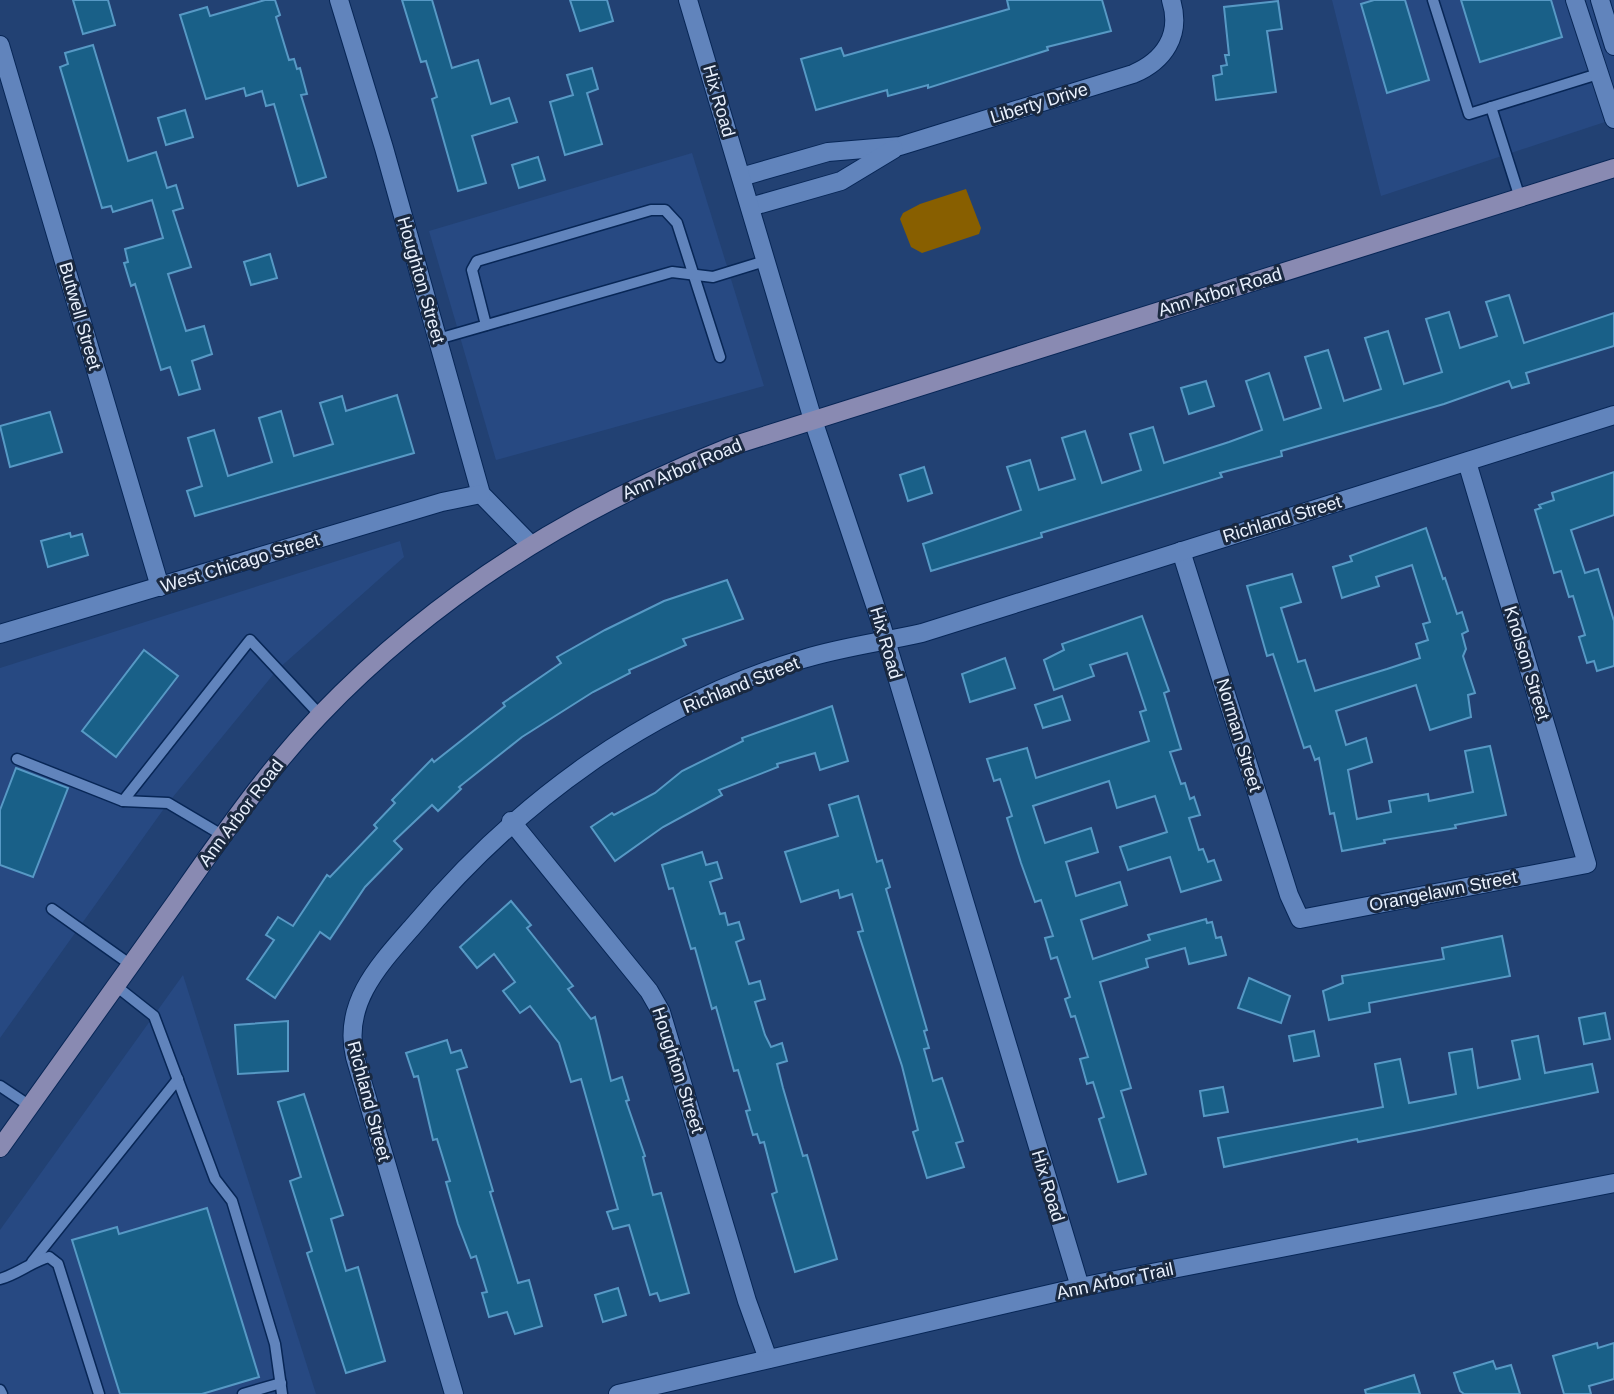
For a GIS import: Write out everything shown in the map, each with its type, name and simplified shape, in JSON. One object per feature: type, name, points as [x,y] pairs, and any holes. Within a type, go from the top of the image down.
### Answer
[{"type":"main road","name":"Ann Arbor Road","points":[[0,1149],[222,835],[320,715],[370,667],[453,599],[530,544],[607,500],[670,470],[732,446],[1614,169]]},
{"type":"street","name":"Houghton Street","points":[[339,0],[481,494],[530,544]]},
{"type":"street","name":"Hix Road","points":[[688,0],[813,420],[885,641],[1080,1287]]},
{"type":"street","name":"Liberty Drive","points":[[900,146],[1149,67],[1162,57],[1175,29],[1171,0]]},
{"type":"street","points":[[1575,0],[1603,74],[1614,118]]},
{"type":"street","points":[[1600,0],[1614,46]]},
{"type":"street","name":"Butwell Street","points":[[0,45],[160,587]]},
{"type":"street","points":[[741,177],[828,152],[900,146]]},
{"type":"street","points":[[750,207],[841,181],[900,146]]},
{"type":"street","name":"Richland Street","points":[[454,1394],[355,1057],[351,1025],[363,990],[401,939],[449,883],[511,821],[601,755],[695,702],[801,660],[848,647],[922,633],[1614,415]]},
{"type":"street","name":"Knolson Street","points":[[1466,462],[1587,864]]},
{"type":"street","name":"West Chicago Street","points":[[0,634],[442,502],[481,494]]},
{"type":"street","name":"Norman Street","points":[[1181,551],[1289,895],[1300,919]]},
{"type":"street","name":"Houghton Street","points":[[511,821],[649,991],[662,1012],[747,1301],[768,1359]]},
{"type":"street","name":"Orangelawn Street","points":[[1300,919],[1587,864]]},
{"type":"street","name":"Ann Arbor Trail","points":[[618,1394],[638,1392],[1080,1287],[1503,1202],[1614,1183]]},
{"type":"lane","points":[[1433,0],[1469,114],[1603,74]]},
{"type":"lane","points":[[1491,107],[1520,198]]},
{"type":"lane","points":[[486,325],[472,270],[477,261],[651,210],[665,210],[673,215],[720,357]]},
{"type":"lane","points":[[438,339],[672,272],[713,277],[765,261]]},
{"type":"lane","points":[[123,801],[250,640],[320,715]]},
{"type":"lane","points":[[17,759],[123,801],[168,803],[222,835]]},
{"type":"lane","points":[[51,909],[131,965]]},
{"type":"lane","points":[[116,986],[154,1016],[215,1179],[232,1201],[275,1344],[281,1388],[243,1394]]},
{"type":"lane","points":[[0,1279],[15,1275],[32,1262],[177,1079]]},
{"type":"lane","points":[[0,1086],[30,1106]]},
{"type":"lane","points":[[32,1262],[49,1257],[58,1264],[99,1394]]},
{"type":"shaded area","points":[[1332,0],[1614,0],[1614,119],[1381,196]]},
{"type":"shaded area","points":[[692,153],[764,386],[496,460],[429,231]]},
{"type":"shaded area","points":[[966,189],[981,228],[979,234],[922,253],[911,247],[900,219],[903,213],[920,204]]},
{"type":"shaded area","points":[[400,541],[404,557],[277,670],[168,803],[0,1038],[0,668]]},
{"type":"shaded area","points":[[183,975],[316,1394],[0,1394],[0,1230]]},
{"type":"building","points":[[73,0],[108,0],[115,25],[83,34]]},
{"type":"building","points":[[265,0],[275,0],[280,15],[276,17],[289,60],[294,59],[297,69],[300,68],[307,94],[301,95],[326,177],[298,186],[274,104],[266,106],[262,91],[246,96],[244,88],[206,99],[180,15],[207,7],[210,16]]},
{"type":"building","points":[[402,0],[432,0],[452,68],[478,60],[491,104],[509,98],[517,122],[472,136],[486,183],[458,191],[432,99],[437,97],[426,61],[421,62]]},
{"type":"building","points":[[570,0],[607,0],[613,21],[580,31]]},
{"type":"building","points":[[1007,0],[1102,0],[1111,31],[1047,47],[1048,50],[928,88],[928,85],[888,96],[887,90],[816,110],[801,59],[841,48],[844,56],[943,28],[1009,9]]},
{"type":"building","points":[[1374,0],[1405,0],[1429,80],[1387,93],[1361,4]]},
{"type":"building","points":[[1461,0],[1551,0],[1562,37],[1480,62]]},
{"type":"building","points":[[1278,1],[1282,29],[1267,31],[1276,92],[1216,100],[1213,76],[1222,74],[1221,66],[1227,65],[1225,55],[1229,55],[1224,7]]},
{"type":"building","points":[[93,45],[128,161],[156,152],[167,188],[176,185],[183,208],[173,211],[191,267],[168,274],[186,331],[204,326],[212,354],[192,361],[200,389],[179,395],[170,367],[161,370],[135,284],[131,286],[124,263],[128,262],[125,249],[163,238],[152,200],[113,212],[111,206],[102,208],[60,67],[68,64],[65,53]]},
{"type":"building","points":[[592,68],[598,89],[587,93],[602,144],[565,155],[550,102],[573,95],[567,75]]},
{"type":"building","points":[[185,110],[193,137],[166,145],[158,118]]},
{"type":"building","points":[[538,157],[545,180],[519,188],[512,165]]},
{"type":"building","points":[[270,254],[277,278],[251,285],[244,262]]},
{"type":"building","points":[[1509,295],[1524,343],[1614,313],[1614,346],[1526,373],[1529,383],[1512,388],[1509,381],[1444,404],[1281,451],[1282,456],[1220,473],[1222,477],[1041,533],[1042,537],[931,571],[923,544],[1021,510],[1007,467],[1030,460],[1039,490],[1075,479],[1062,438],[1085,431],[1102,483],[1141,470],[1130,434],[1153,427],[1164,463],[1262,430],[1246,381],[1269,373],[1284,420],[1321,408],[1305,357],[1328,350],[1344,401],[1381,389],[1365,338],[1388,331],[1404,384],[1442,372],[1426,319],[1449,312],[1460,348],[1497,336],[1486,302]]},
{"type":"building","points":[[1206,381],[1214,406],[1189,414],[1181,388]]},
{"type":"building","points":[[397,395],[414,453],[195,516],[187,491],[202,486],[188,438],[214,430],[228,476],[272,462],[259,418],[281,411],[294,456],[333,444],[320,403],[342,396],[346,411]]},
{"type":"building","points":[[50,412],[62,452],[10,467],[0,426]]},
{"type":"building","points":[[924,467],[932,493],[908,501],[900,475]]},
{"type":"building","points":[[1614,472],[1614,515],[1571,530],[1585,573],[1598,569],[1614,621],[1614,666],[1597,671],[1594,661],[1587,663],[1579,637],[1585,635],[1573,596],[1569,597],[1561,571],[1554,573],[1535,510],[1541,508],[1539,505],[1554,500],[1552,493]]},
{"type":"building","points":[[1426,528],[1457,614],[1462,612],[1468,631],[1462,634],[1466,649],[1463,656],[1475,693],[1468,695],[1471,717],[1430,730],[1416,685],[1336,711],[1346,745],[1366,738],[1372,762],[1348,770],[1357,819],[1391,812],[1389,801],[1428,794],[1429,801],[1473,792],[1465,751],[1490,746],[1506,815],[1342,851],[1334,813],[1330,814],[1319,758],[1315,760],[1310,746],[1304,748],[1273,654],[1267,656],[1247,586],[1292,574],[1301,602],[1281,608],[1298,662],[1305,660],[1315,691],[1387,669],[1420,658],[1416,644],[1428,640],[1423,624],[1430,622],[1412,565],[1376,577],[1379,586],[1342,598],[1333,567],[1352,561],[1350,556]]},
{"type":"building","points":[[70,533],[71,537],[82,534],[88,555],[48,567],[41,541]]},
{"type":"building","points":[[727,580],[743,619],[683,639],[686,645],[629,670],[630,673],[593,692],[522,737],[459,787],[461,789],[438,811],[432,805],[394,841],[402,849],[365,887],[330,939],[320,932],[275,998],[247,979],[274,940],[266,935],[278,917],[293,926],[327,875],[330,877],[377,828],[374,825],[395,803],[392,800],[432,759],[434,762],[505,706],[503,703],[561,663],[557,657],[664,601]]},
{"type":"building","points":[[1142,616],[1169,691],[1164,693],[1181,749],[1170,752],[1181,784],[1185,783],[1190,799],[1194,797],[1200,815],[1189,818],[1199,850],[1203,849],[1208,862],[1214,860],[1221,880],[1181,892],[1170,857],[1128,870],[1120,847],[1167,832],[1155,796],[1117,808],[1109,781],[1033,806],[1045,843],[1091,828],[1098,852],[1066,862],[1076,896],[1120,882],[1127,905],[1081,920],[1093,959],[1150,940],[1148,935],[1206,919],[1207,923],[1212,922],[1216,938],[1221,937],[1226,955],[1189,964],[1185,948],[1146,959],[1148,967],[1100,982],[1131,1088],[1121,1091],[1146,1174],[1118,1182],[1099,1119],[1104,1117],[1093,1082],[1087,1084],[1080,1059],[1088,1057],[1075,1016],[1071,1017],[1065,999],[1070,997],[1057,957],[1051,959],[1045,938],[1053,936],[1041,900],[1035,902],[1021,863],[1007,818],[1012,816],[1000,779],[994,781],[987,759],[1027,748],[1036,778],[1149,741],[1140,712],[1146,710],[1127,653],[1090,665],[1094,676],[1054,690],[1044,660],[1064,650],[1062,644]]},
{"type":"building","points":[[144,650],[178,676],[116,757],[82,731]]},
{"type":"building","points":[[1005,658],[1015,688],[970,702],[962,674]]},
{"type":"building","points":[[1062,696],[1070,720],[1043,728],[1035,705]]},
{"type":"building","points":[[832,706],[848,761],[820,770],[815,753],[777,764],[778,767],[719,790],[722,795],[663,827],[615,861],[591,827],[612,813],[614,815],[655,793],[682,771],[743,741],[742,738]]},
{"type":"building","points":[[16,768],[68,788],[33,877],[0,865],[0,810]]},
{"type":"building","points":[[858,796],[877,862],[882,860],[890,887],[886,889],[927,1030],[924,1031],[929,1048],[924,1049],[933,1081],[942,1078],[963,1141],[956,1143],[964,1167],[927,1178],[913,1132],[918,1130],[902,1066],[858,932],[863,931],[852,894],[840,898],[838,890],[801,902],[785,852],[838,836],[829,805]]},
{"type":"building","points":[[702,852],[706,865],[717,862],[722,878],[710,882],[720,914],[725,913],[728,925],[739,922],[744,939],[736,942],[749,984],[760,981],[765,999],[755,1002],[765,1035],[771,1047],[782,1043],[787,1061],[777,1064],[783,1088],[803,1156],[807,1155],[837,1259],[795,1272],[772,1194],[777,1192],[764,1142],[760,1143],[757,1134],[753,1135],[746,1111],[750,1110],[738,1070],[734,1071],[716,1007],[712,1009],[695,948],[691,949],[673,888],[669,889],[662,865]]},
{"type":"building","points":[[511,901],[531,925],[527,928],[573,986],[568,989],[591,1019],[595,1017],[611,1081],[622,1077],[629,1100],[626,1101],[645,1156],[643,1157],[653,1195],[661,1193],[689,1293],[660,1301],[657,1293],[650,1295],[629,1225],[613,1229],[607,1212],[618,1209],[581,1079],[571,1082],[559,1043],[530,1006],[520,1013],[503,991],[515,982],[494,954],[477,968],[460,947]]},
{"type":"building","points":[[1502,936],[1510,976],[1369,1003],[1370,1012],[1329,1020],[1323,991],[1343,983],[1342,976],[1444,959],[1442,948]]},
{"type":"building","points":[[1249,978],[1290,996],[1281,1023],[1238,1008]]},
{"type":"building","points":[[1605,1013],[1610,1039],[1584,1044],[1579,1018]]},
{"type":"building","points":[[288,1021],[288,1071],[238,1074],[235,1025]]},
{"type":"building","points":[[1314,1031],[1319,1056],[1294,1061],[1289,1036]]},
{"type":"building","points":[[1538,1036],[1545,1073],[1592,1064],[1598,1092],[1224,1167],[1218,1138],[1383,1107],[1375,1064],[1400,1059],[1409,1103],[1456,1094],[1449,1053],[1472,1049],[1478,1088],[1520,1079],[1512,1041]]},
{"type":"building","points":[[447,1040],[451,1053],[461,1050],[467,1067],[457,1070],[493,1191],[490,1192],[518,1283],[529,1280],[542,1326],[515,1334],[507,1312],[489,1317],[482,1293],[487,1292],[476,1256],[471,1258],[458,1224],[446,1182],[450,1181],[437,1139],[433,1140],[418,1076],[414,1077],[406,1053]]},
{"type":"building","points":[[1223,1087],[1228,1112],[1204,1116],[1200,1091]]},
{"type":"building","points":[[304,1094],[343,1215],[331,1219],[346,1271],[358,1267],[385,1361],[346,1373],[307,1253],[312,1251],[290,1181],[301,1177],[278,1102]]},
{"type":"building","points":[[207,1208],[259,1377],[202,1394],[120,1394],[72,1240],[117,1227],[119,1234]]},
{"type":"building","points":[[618,1288],[626,1315],[603,1322],[595,1295]]},
{"type":"building","points":[[1597,1343],[1598,1348],[1614,1343],[1614,1379],[1589,1386],[1591,1394],[1564,1394],[1553,1356]]},
{"type":"building","points":[[1493,1361],[1496,1369],[1511,1365],[1520,1394],[1464,1394],[1460,1391],[1454,1373]]},
{"type":"building","points":[[1414,1375],[1420,1394],[1366,1394],[1365,1390]]}]
